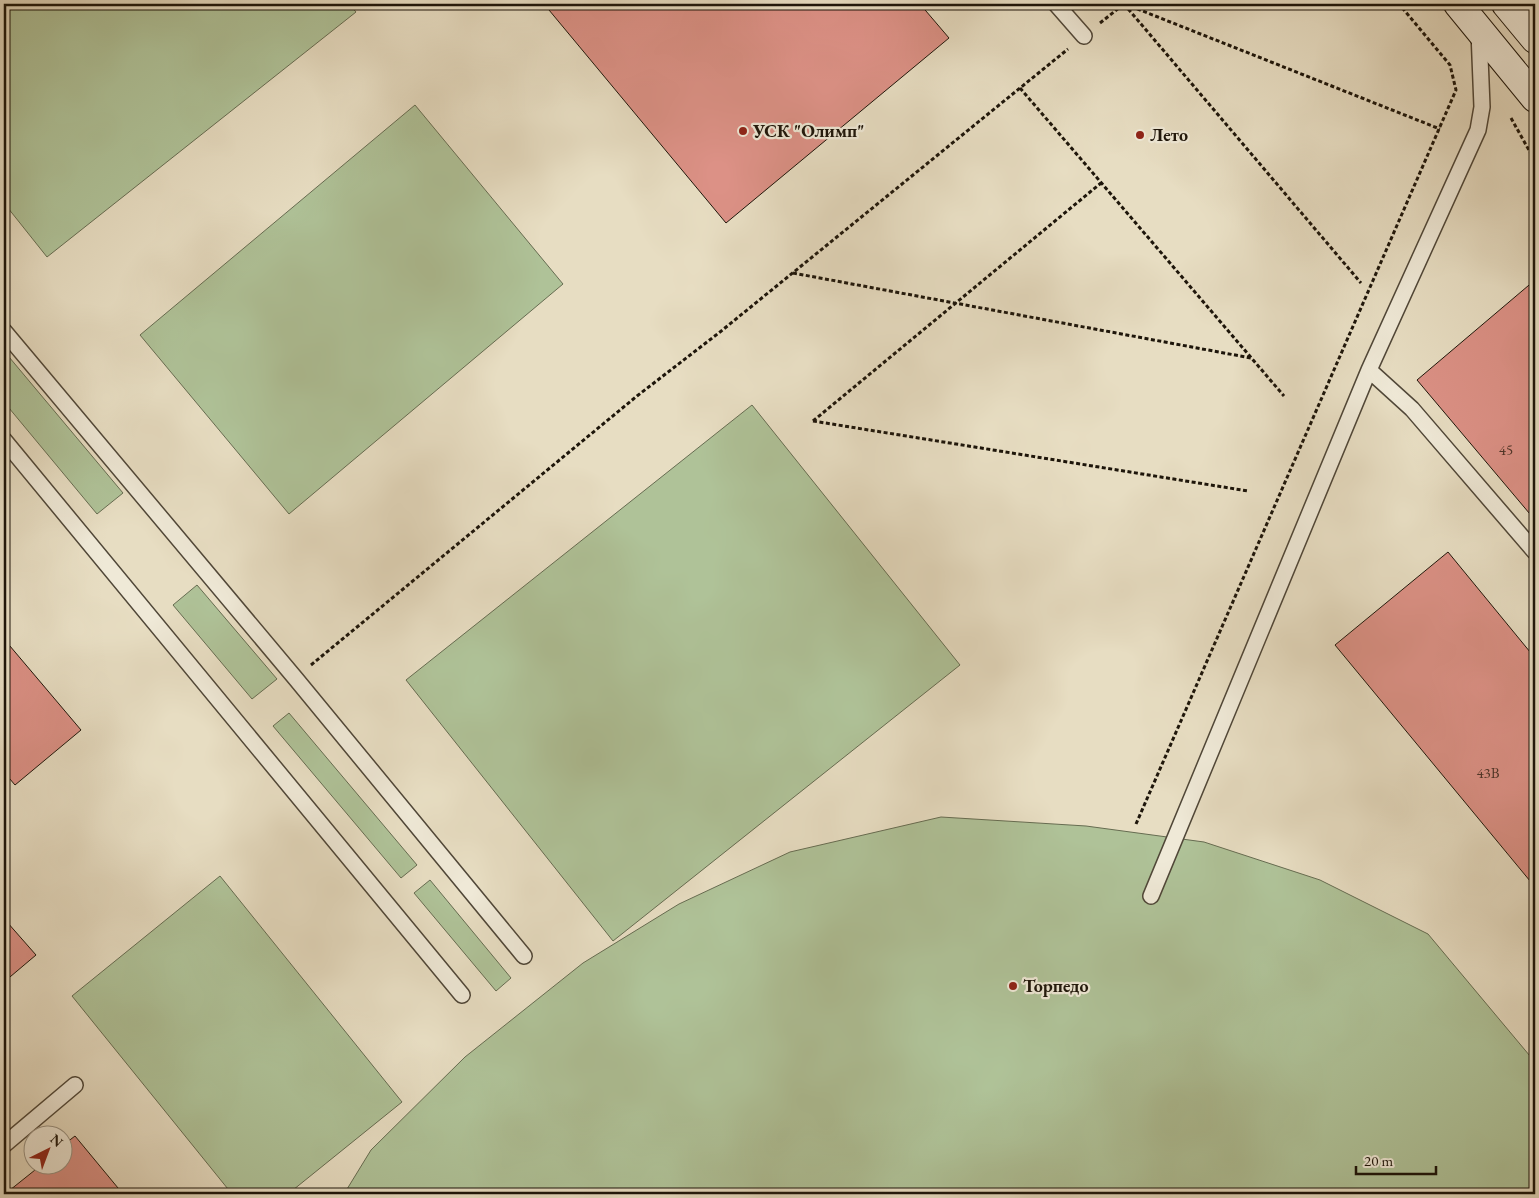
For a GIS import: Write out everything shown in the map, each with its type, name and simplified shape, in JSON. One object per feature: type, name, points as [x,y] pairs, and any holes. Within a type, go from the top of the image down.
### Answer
[{"type":"main road","points":[[1458,4],[1479,29],[1526,107]]},
{"type":"main road","points":[[1506,4],[1535,39]]},
{"type":"lane","points":[[1056,4],[1084,36]]},
{"type":"lane","points":[[1151,896],[1369,370],[1478,130],[1482,106],[1479,29]]},
{"type":"lane","points":[[4,331],[296,679],[524,956]]},
{"type":"lane","points":[[1369,370],[1412,409],[1535,552]]},
{"type":"lane","points":[[4,440],[462,995]]},
{"type":"lane","points":[[4,1145],[76,1085]]},
{"type":"path","points":[[296,679],[638,396],[1124,4]]},
{"type":"path","points":[[1124,4],[1440,129]]},
{"type":"path","points":[[1124,4],[1361,283]]},
{"type":"path","points":[[1136,824],[1456,90],[1450,66],[1399,4]]},
{"type":"path","points":[[1020,88],[1284,396]]},
{"type":"path","points":[[1505,118],[1511,118],[1526,107]]},
{"type":"path","points":[[1511,118],[1535,160]]},
{"type":"path","points":[[1101,183],[813,421],[1248,491]]},
{"type":"path","points":[[792,273],[1252,358]]},
{"type":"green space","points":[[4,4],[349,4],[356,12],[47,257],[4,203]]},
{"type":"green space","points":[[415,105],[563,284],[289,514],[140,335]]},
{"type":"green space","points":[[4,351],[123,493],[97,514],[4,402]]},
{"type":"green space","points":[[752,405],[960,665],[613,941],[406,680]]},
{"type":"green space","points":[[197,585],[277,679],[252,699],[173,605]]},
{"type":"green space","points":[[289,713],[417,865],[401,878],[273,726]]},
{"type":"green space","name":"Торпедо","points":[[941,817],[1086,826],[1204,842],[1320,880],[1428,934],[1535,1062],[1535,1194],[344,1194],[371,1150],[465,1057],[583,963],[679,904],[790,852]]},
{"type":"green space","points":[[220,876],[402,1102],[288,1194],[232,1194],[72,996]]},
{"type":"green space","points":[[430,880],[511,978],[496,991],[414,893]]},
{"type":"building","name":"УСК \"Олимп\"","points":[[544,4],[920,4],[949,38],[726,223]]},
{"type":"building","points":[[1535,280],[1535,520],[1417,380]]},
{"type":"building","points":[[1448,552],[1535,658],[1535,887],[1335,645]]},
{"type":"building","points":[[4,639],[81,730],[15,785],[4,772]]},
{"type":"building","points":[[7,922],[36,955],[4,982],[4,925]]},
{"type":"building","points":[[75,1136],[123,1194],[5,1194],[28,1176],[72,1176],[72,1138]]},
{"type":"place","name":"УСК \"Олимп\"","points":[[743,131]]},
{"type":"place","name":"Лето","points":[[1140,135]]},
{"type":"place","name":"Торпедо","points":[[1013,986]]}]
